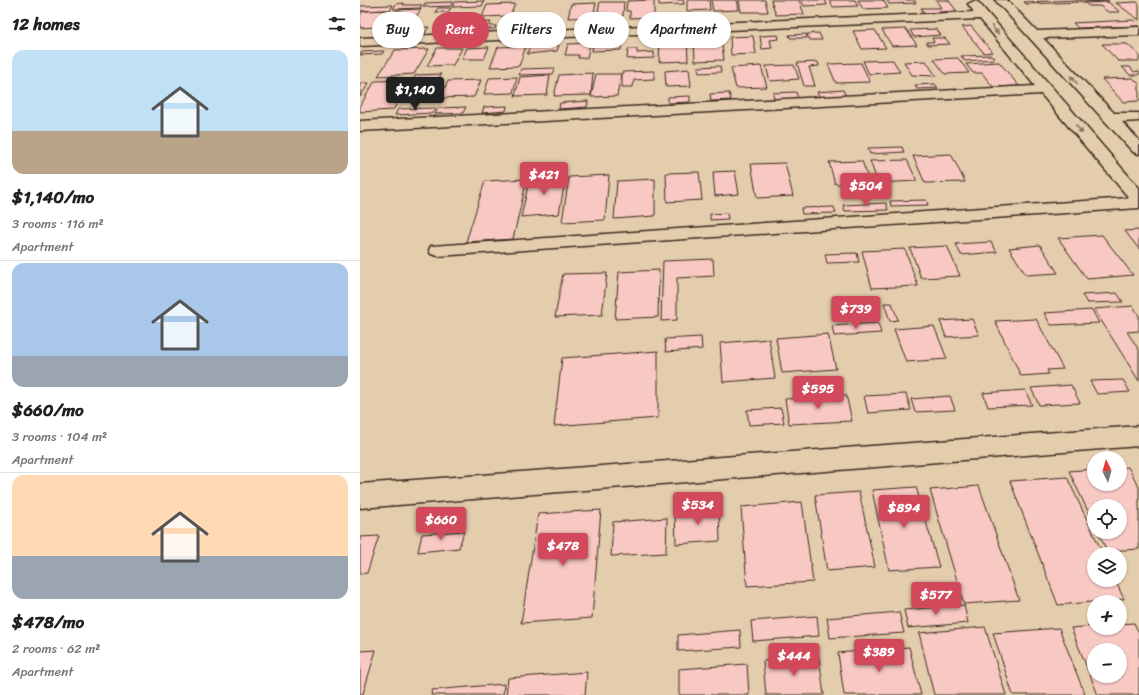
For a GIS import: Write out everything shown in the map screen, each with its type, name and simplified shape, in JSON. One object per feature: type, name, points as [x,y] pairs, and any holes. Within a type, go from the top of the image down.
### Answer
[{"type":"street","points":[[970,0],[1139,199]]},
{"type":"street","points":[[1001,0],[1139,149]]},
{"type":"street","points":[[360,42],[983,15]]},
{"type":"street","points":[[1034,36],[1139,31]]},
{"type":"street","points":[[360,126],[1045,90]]},
{"type":"street","points":[[1109,118],[1139,117]]},
{"type":"street","points":[[438,250],[1139,203]]},
{"type":"street","points":[[360,496],[1139,436]]},
{"type":"building","points":[[654,0],[654,12],[637,12],[637,18],[630,18],[630,11],[626,11],[627,1]]},
{"type":"building","points":[[659,0],[683,0],[684,4],[659,5]]},
{"type":"building","points":[[687,0],[709,0],[710,10],[687,11]]},
{"type":"building","points":[[711,0],[737,0],[739,10],[713,11]]},
{"type":"building","points":[[739,0],[765,0],[768,12],[741,12]]},
{"type":"building","points":[[771,0],[799,0],[804,14],[776,15]]},
{"type":"building","points":[[801,0],[825,0],[827,5],[804,6]]},
{"type":"building","points":[[829,0],[855,0],[858,6],[833,7]]},
{"type":"building","points":[[858,0],[883,0],[888,8],[863,9]]},
{"type":"building","points":[[887,0],[914,0],[916,3],[889,4]]},
{"type":"building","points":[[936,0],[948,0],[957,11],[924,13],[921,8],[941,8]]},
{"type":"building","points":[[1077,0],[1079,2],[1055,3],[1053,1]]},
{"type":"building","points":[[1079,0],[1107,0],[1109,1],[1081,2]]},
{"type":"building","points":[[484,1],[482,6],[452,7],[455,2]]},
{"type":"building","points":[[1051,1],[1053,3],[1026,4],[1024,2]]},
{"type":"building","points":[[453,2],[451,6],[423,7],[425,3]]},
{"type":"building","points":[[600,2],[624,2],[623,12],[598,12]]},
{"type":"building","points":[[1108,2],[1120,12],[1108,12],[1100,6],[1089,6],[1085,3]]},
{"type":"building","points":[[1137,2],[1139,4],[1139,20],[1116,3]]},
{"type":"building","points":[[404,3],[403,5],[422,5],[420,8],[393,9],[396,4]]},
{"type":"building","points":[[596,3],[594,12],[574,12],[574,18],[568,18],[571,4]]},
{"type":"building","points":[[515,4],[512,12],[497,12],[497,16],[489,17],[489,12],[484,12],[487,5]]},
{"type":"building","points":[[393,5],[390,10],[360,11],[360,6]]},
{"type":"building","points":[[438,8],[451,8],[448,12],[435,12]]},
{"type":"building","points":[[421,9],[419,12],[396,12],[397,10]]},
{"type":"building","points":[[387,10],[386,12],[372,12],[372,27],[360,28],[360,15],[363,11]]},
{"type":"building","points":[[1133,20],[1139,26],[1078,28],[1073,23]]},
{"type":"building","points":[[489,26],[496,26],[495,29],[489,29]]},
{"type":"building","points":[[971,26],[992,52],[984,53],[962,27]]},
{"type":"building","points":[[424,27],[429,27],[425,33],[424,33]]},
{"type":"building","points":[[906,29],[917,45],[892,46],[882,30]]},
{"type":"building","points":[[936,29],[941,35],[914,37],[910,30]]},
{"type":"building","points":[[875,30],[886,48],[862,49],[853,31]]},
{"type":"building","points":[[819,33],[822,40],[810,40],[807,34]]},
{"type":"building","points":[[806,34],[807,38],[790,38],[789,35]]},
{"type":"building","points":[[778,35],[779,39],[770,40],[772,48],[762,49],[760,36]]},
{"type":"building","points":[[753,36],[756,54],[731,55],[731,37]]},
{"type":"building","points":[[932,38],[945,38],[950,44],[928,45],[926,42],[934,42]]},
{"type":"building","points":[[568,44],[574,44],[574,48],[589,48],[587,58],[578,58],[579,55],[565,55]]},
{"type":"building","points":[[1102,44],[1127,44],[1139,55],[1139,61],[1118,61]]},
{"type":"building","points":[[437,48],[462,48],[453,65],[427,66]]},
{"type":"building","points":[[467,48],[489,48],[484,59],[462,59]]},
{"type":"building","points":[[498,48],[525,48],[519,66],[490,67]]},
{"type":"building","points":[[529,48],[558,48],[557,51],[527,54]]},
{"type":"building","points":[[592,48],[621,48],[621,50],[592,51]]},
{"type":"building","points":[[660,48],[687,48],[688,61],[659,62]]},
{"type":"building","points":[[694,48],[722,48],[724,60],[695,61]]},
{"type":"building","points":[[429,49],[414,74],[378,76],[395,50]]},
{"type":"building","points":[[628,49],[637,49],[637,53],[654,52],[654,58],[627,59]]},
{"type":"building","points":[[384,51],[382,54],[360,55],[362,52]]},
{"type":"building","points":[[991,55],[995,59],[965,61],[961,56]]},
{"type":"building","points":[[958,58],[969,73],[945,74],[934,59]]},
{"type":"building","points":[[893,60],[900,72],[869,74],[863,61]]},
{"type":"building","points":[[926,61],[936,76],[912,75],[904,62]]},
{"type":"building","points":[[818,62],[819,66],[809,67],[815,86],[804,86],[797,63]]},
{"type":"building","points":[[999,62],[1019,86],[993,87],[982,73],[973,73],[966,64]]},
{"type":"building","points":[[861,63],[870,82],[836,83],[828,64]]},
{"type":"building","points":[[794,65],[799,79],[770,81],[766,66]]},
{"type":"building","points":[[720,66],[721,72],[699,73],[698,67]]},
{"type":"building","points":[[761,66],[767,87],[736,88],[731,68]]},
{"type":"building","points":[[1122,67],[1130,67],[1134,72],[1139,71],[1139,75],[1130,75]]},
{"type":"building","points":[[555,68],[553,74],[519,75],[521,69]]},
{"type":"building","points":[[689,69],[691,86],[666,87],[665,71]]},
{"type":"building","points":[[654,71],[654,79],[634,80],[633,87],[622,87],[622,72]]},
{"type":"building","points":[[593,73],[591,95],[554,96],[559,75]]},
{"type":"building","points":[[441,74],[439,79],[413,80],[416,75]]},
{"type":"building","points":[[596,74],[621,74],[617,96],[591,97]]},
{"type":"building","points":[[550,75],[547,95],[515,96],[520,77]]},
{"type":"building","points":[[517,77],[513,93],[484,94],[489,78]]},
{"type":"building","points":[[1133,78],[1139,84],[1139,101],[1123,102],[1102,79]]},
{"type":"building","points":[[410,80],[393,110],[360,112],[360,106],[375,81]]},
{"type":"building","points":[[481,80],[474,97],[440,98],[448,81]]},
{"type":"building","points":[[360,83],[369,83],[360,97]]},
{"type":"building","points":[[935,84],[938,88],[917,89],[915,85]]},
{"type":"building","points":[[843,90],[846,96],[820,98],[817,92]]},
{"type":"building","points":[[796,92],[798,99],[774,100],[773,93]]},
{"type":"building","points":[[729,93],[731,100],[711,101],[710,94]]},
{"type":"building","points":[[690,96],[690,102],[668,103],[668,97]]},
{"type":"building","points":[[588,101],[587,107],[559,109],[560,103]]},
{"type":"building","points":[[507,106],[506,111],[482,113],[484,107]]},
{"type":"building","points":[[466,107],[463,113],[435,114],[438,108]]},
{"type":"building","points":[[436,108],[433,113],[395,115],[398,109]]},
{"type":"building","points":[[902,147],[904,152],[870,154],[868,148]]},
{"type":"building","points":[[951,154],[965,182],[925,183],[913,156]]},
{"type":"building","points":[[907,160],[917,181],[878,183],[870,161]]},
{"type":"building","points":[[862,161],[870,183],[835,184],[829,162]]},
{"type":"building","points":[[785,163],[793,196],[757,198],[751,164]]},
{"type":"building","points":[[735,171],[739,194],[715,196],[713,172]]},
{"type":"building","points":[[699,172],[702,200],[667,202],[666,173]]},
{"type":"building","points":[[609,175],[605,220],[562,222],[569,177]]},
{"type":"building","points":[[566,176],[559,214],[521,217],[530,177]]},
{"type":"building","points":[[527,179],[513,239],[466,242],[485,181]]},
{"type":"building","points":[[655,179],[655,216],[614,219],[617,181]]},
{"type":"building","points":[[926,200],[928,205],[891,206],[890,201]]},
{"type":"building","points":[[886,203],[888,210],[845,211],[843,205]]},
{"type":"building","points":[[834,207],[836,213],[802,214],[801,208]]},
{"type":"building","points":[[727,213],[728,219],[710,220],[710,214]]},
{"type":"building","points":[[1139,230],[1139,249],[1125,231]]},
{"type":"building","points":[[1102,235],[1133,275],[1087,279],[1058,238]]},
{"type":"building","points":[[991,242],[997,252],[961,255],[956,244]]},
{"type":"building","points":[[1040,245],[1058,273],[1026,275],[1009,248]]},
{"type":"building","points":[[947,246],[960,276],[921,278],[910,248]]},
{"type":"building","points":[[905,249],[918,286],[872,288],[862,251]]},
{"type":"building","points":[[857,253],[859,262],[827,263],[825,254]]},
{"type":"building","points":[[713,259],[714,276],[677,278],[677,320],[661,321],[663,261]]},
{"type":"building","points":[[659,270],[658,317],[615,319],[619,272]]},
{"type":"building","points":[[607,273],[602,315],[555,317],[563,274]]},
{"type":"building","points":[[1117,293],[1123,302],[1087,303],[1082,295]]},
{"type":"building","points":[[884,303],[892,303],[898,320],[890,321]]},
{"type":"building","points":[[1133,306],[1139,316],[1139,331],[1127,332],[1139,350],[1139,381],[1094,309]]},
{"type":"building","points":[[1092,310],[1099,323],[1051,325],[1044,313]]},
{"type":"building","points":[[972,319],[979,335],[946,337],[940,321]]},
{"type":"building","points":[[1036,319],[1063,369],[1047,370],[1049,374],[1021,376],[995,321]]},
{"type":"building","points":[[878,323],[881,333],[834,336],[832,326]]},
{"type":"building","points":[[934,326],[947,359],[906,362],[894,329]]},
{"type":"building","points":[[828,334],[836,369],[782,373],[776,338]]},
{"type":"building","points":[[701,337],[702,349],[666,352],[665,339]]},
{"type":"building","points":[[769,339],[775,378],[723,382],[720,343]]},
{"type":"building","points":[[658,351],[658,418],[554,426],[562,358]]},
{"type":"building","points":[[1123,380],[1130,392],[1097,394],[1090,381]]},
{"type":"building","points":[[1071,385],[1080,403],[1039,405],[1031,388]]},
{"type":"building","points":[[1025,390],[1032,405],[988,407],[983,393]]},
{"type":"building","points":[[906,394],[911,410],[868,413],[864,396]]},
{"type":"building","points":[[846,395],[852,421],[789,424],[785,399]]},
{"type":"building","points":[[950,396],[955,410],[915,412],[911,399]]},
{"type":"building","points":[[781,408],[784,423],[749,425],[747,410]]},
{"type":"building","points":[[1127,467],[1139,487],[1139,549],[1127,550],[1127,547],[1105,547],[1101,539],[1127,539],[1127,499],[1087,499],[1087,509],[1069,471],[1087,470],[1087,491],[1127,491]]},
{"type":"building","points":[[1067,477],[1087,520],[1087,539],[1096,539],[1100,547],[1087,547],[1087,587],[1118,587],[1122,595],[1087,595],[1087,602],[1058,605],[1010,481]]},
{"type":"building","points":[[979,486],[1019,600],[964,604],[930,490]]},
{"type":"building","points":[[916,487],[939,567],[889,570],[872,490]]},
{"type":"building","points":[[859,492],[875,567],[827,571],[815,495]]},
{"type":"building","points":[[802,502],[813,582],[747,586],[741,507]]},
{"type":"building","points":[[719,508],[720,541],[676,544],[675,512]]},
{"type":"building","points":[[601,510],[592,618],[521,623],[538,514]]},
{"type":"building","points":[[667,518],[666,553],[611,556],[613,522]]},
{"type":"building","points":[[464,531],[459,548],[418,552],[422,534]]},
{"type":"building","points":[[379,536],[367,573],[360,574],[360,537]]},
{"type":"building","points":[[964,605],[968,623],[908,628],[904,610]]},
{"type":"building","points":[[899,612],[904,633],[830,638],[827,618]]},
{"type":"building","points":[[817,616],[819,636],[753,641],[751,621]]},
{"type":"building","points":[[1134,623],[1139,633],[1139,695],[1098,695],[1093,683],[1127,683],[1127,643],[1087,643],[1087,668],[1071,628],[1087,627],[1087,635],[1127,635],[1127,624]]},
{"type":"building","points":[[985,627],[1006,695],[934,695],[919,633]]},
{"type":"building","points":[[1059,628],[1085,695],[1013,695],[993,633]]},
{"type":"building","points":[[740,630],[741,647],[678,651],[678,635]]},
{"type":"building","points":[[909,647],[921,695],[844,695],[838,653]]},
{"type":"building","points":[[376,650],[363,694],[360,694],[360,651]]},
{"type":"building","points":[[819,657],[824,695],[766,695],[763,661]]},
{"type":"building","points":[[747,664],[749,695],[679,695],[679,669]]},
{"type":"building","points":[[587,672],[585,695],[506,695],[508,678]]},
{"type":"building","points":[[504,684],[503,695],[431,695],[432,690]]}]
